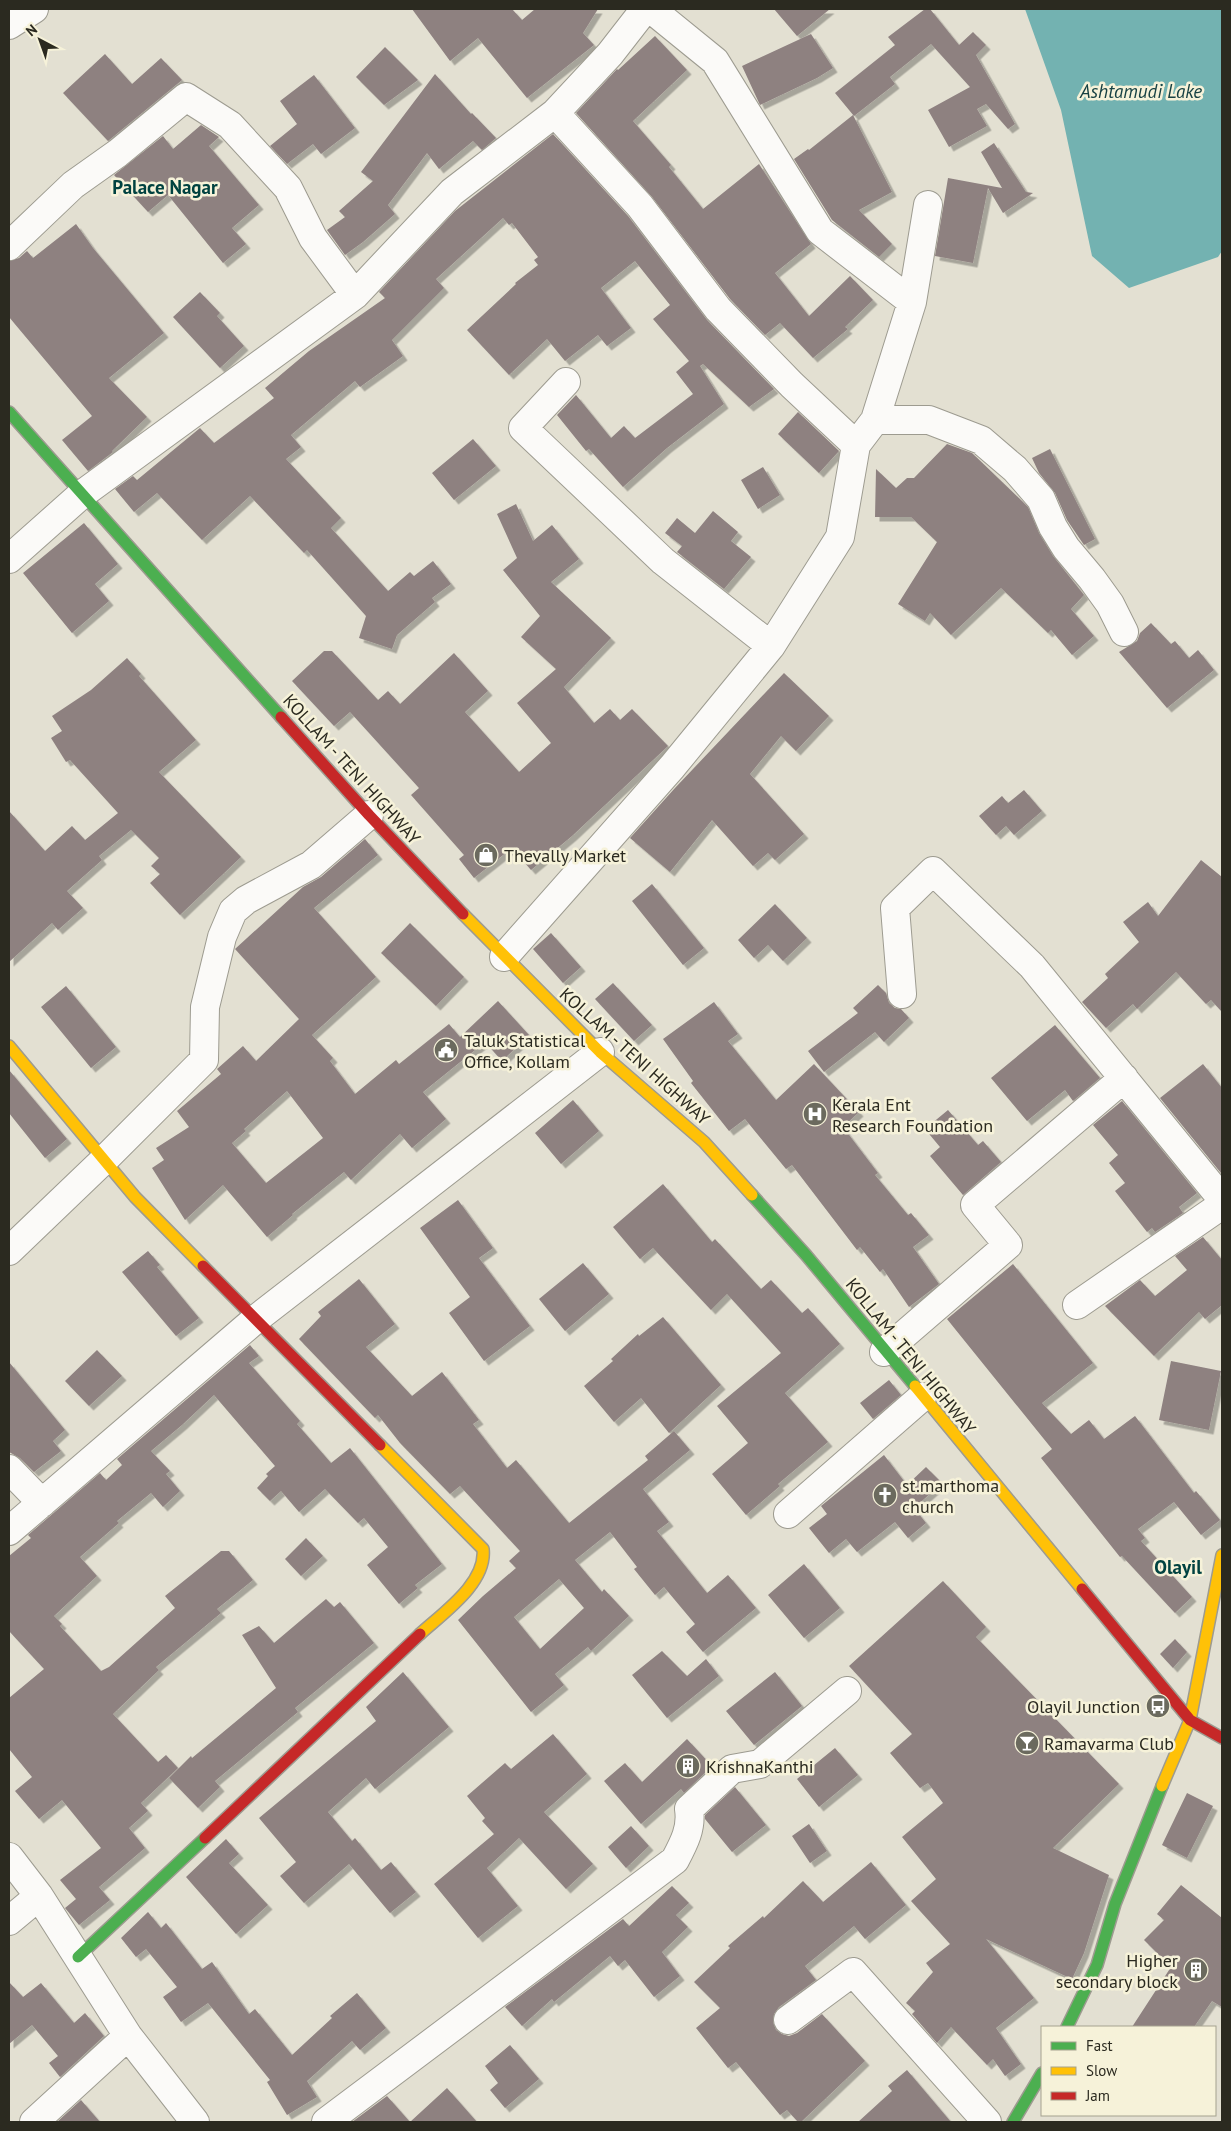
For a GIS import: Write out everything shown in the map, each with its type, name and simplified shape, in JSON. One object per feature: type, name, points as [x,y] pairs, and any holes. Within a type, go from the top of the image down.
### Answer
[{"type":"street","points":[[9,25],[34,9]]},
{"type":"street","points":[[9,559],[81,494],[354,294],[452,192],[555,113],[610,54],[645,9]]},
{"type":"street","points":[[651,9],[715,61],[820,231],[912,302]]},
{"type":"street","points":[[9,246],[73,185],[118,153],[186,97],[230,125],[288,188],[313,238],[354,294]]},
{"type":"street","points":[[555,113],[640,206],[718,309],[792,385],[856,445]]},
{"type":"street","points":[[504,957],[672,768],[771,646],[840,537],[856,445],[875,420],[912,302],[928,205]]},
{"type":"street","points":[[566,382],[523,428],[663,561],[771,646]]},
{"type":"street","name":"KOLLAM - TENI HIGHWAY","points":[[9,412],[368,815],[504,957],[600,1052],[704,1142],[806,1255],[884,1352],[1190,1720],[1222,1738]]},
{"type":"street","points":[[875,420],[929,420],[981,440],[1015,469],[1041,500],[1053,527],[1066,548],[1110,604],[1124,632]]},
{"type":"street","points":[[9,1251],[204,1060],[205,1007],[222,937],[233,911],[246,900],[311,866],[368,815]]},
{"type":"street","points":[[902,994],[895,908],[932,871],[1032,966],[1222,1199]]},
{"type":"street","points":[[9,1046],[135,1197],[483,1549],[485,1560],[475,1582],[464,1594],[78,1957]]},
{"type":"street","points":[[9,1531],[256,1319],[600,1052]]},
{"type":"street","points":[[884,1352],[1008,1245],[975,1205],[1124,1078]]},
{"type":"street","points":[[1077,1305],[1222,1205]]},
{"type":"street","points":[[788,1514],[922,1397]]},
{"type":"street","points":[[9,1469],[42,1503]]},
{"type":"street","points":[[1067,2026],[1097,1965],[1118,1896],[1190,1720],[1222,1555]]},
{"type":"street","points":[[326,2122],[675,1860],[687,1837],[691,1820],[689,1809],[732,1769],[760,1764],[847,1691]]},
{"type":"street","points":[[9,1857],[38,1896],[128,2036],[195,2122]]},
{"type":"street","points":[[9,1922],[38,1896]]},
{"type":"street","points":[[788,2020],[853,1972],[987,2122]]},
{"type":"street","points":[[34,2122],[128,2036]]},
{"type":"street","points":[[1013,2122],[1041,2075]]},
{"type":"water","name":"Ashtamudi Lake","points":[[1025,9],[1222,9],[1222,251],[1218,257],[1129,288],[1092,256],[1061,110]]},
{"type":"building","points":[[412,9],[512,9],[522,20],[535,9],[598,9],[583,33],[594,45],[527,98],[478,38],[450,61]]},
{"type":"building","points":[[774,9],[830,9],[797,36]]},
{"type":"building","points":[[925,9],[930,9],[959,45],[973,32],[986,45],[976,55],[1015,124],[1008,129],[986,104],[977,109],[987,126],[949,147],[928,110],[970,87],[931,44],[890,77],[895,84],[854,116],[835,93],[895,45],[888,37]]},
{"type":"building","points":[[811,34],[833,68],[817,78],[760,105],[742,66]]},
{"type":"building","points":[[655,36],[687,70],[633,121],[671,165],[669,167],[703,209],[759,164],[811,244],[775,273],[809,316],[850,276],[873,300],[845,327],[848,329],[813,358],[780,323],[765,335],[730,299],[652,197],[576,113],[617,69]]},
{"type":"building","points":[[385,47],[418,80],[384,105],[356,77]]},
{"type":"building","points":[[105,54],[132,84],[161,58],[182,80],[108,141],[63,93]]},
{"type":"building","points":[[435,74],[471,114],[496,138],[482,150],[473,141],[439,169],[427,153],[388,205],[395,214],[345,255],[327,230],[345,217],[339,211],[373,181],[361,172]]},
{"type":"building","points":[[314,75],[355,128],[321,154],[313,144],[287,164],[270,146],[297,124],[280,101]]},
{"type":"building","points":[[853,115],[892,192],[859,210],[892,244],[879,257],[832,220],[794,159],[809,150]]},
{"type":"building","points":[[201,125],[219,137],[209,146],[259,205],[232,228],[246,244],[223,263],[168,195],[148,212],[114,175],[163,136],[173,149]]},
{"type":"building","points":[[553,134],[628,216],[707,320],[774,389],[749,407],[703,364],[700,366],[724,404],[667,448],[623,487],[589,449],[586,451],[557,415],[576,395],[611,438],[624,426],[635,438],[693,394],[676,372],[689,361],[653,319],[670,305],[635,261],[601,288],[631,328],[607,346],[598,335],[565,361],[547,339],[509,375],[467,330],[515,283],[538,265],[534,260],[538,257],[512,223],[509,225],[503,218],[436,279],[444,288],[392,340],[403,356],[360,387],[355,381],[291,435],[301,447],[286,459],[341,518],[331,528],[388,591],[410,572],[414,576],[433,561],[451,584],[432,598],[435,602],[397,635],[392,649],[359,638],[366,616],[307,550],[304,553],[250,496],[202,540],[157,493],[134,512],[115,489],[133,476],[137,480],[200,428],[214,443],[274,398],[265,388],[309,351],[385,298],[379,292],[455,211]]},
{"type":"building","points":[[994,143],[1026,192],[1033,193],[1003,213],[988,188],[973,263],[935,256],[948,178],[1002,188],[981,152]]},
{"type":"building","points":[[76,224],[93,248],[164,333],[109,378],[147,417],[113,452],[88,471],[62,440],[92,416],[9,317],[9,261],[19,258],[27,251],[33,258]]},
{"type":"building","points":[[200,292],[220,313],[217,316],[244,346],[220,368],[173,317]]},
{"type":"building","points":[[798,412],[839,451],[819,473],[778,434]]},
{"type":"building","points":[[473,439],[496,466],[454,500],[432,473]]},
{"type":"building","points":[[947,444],[972,453],[1028,507],[1039,533],[1053,556],[1084,595],[1071,609],[1094,636],[1072,655],[1051,630],[1048,633],[1001,588],[951,635],[930,613],[925,621],[898,604],[937,542],[911,517],[875,517],[876,469],[896,488],[907,478],[914,478]]},
{"type":"building","points":[[1050,449],[1095,539],[1084,545],[1067,520],[1055,493],[1039,473],[1032,458]]},
{"type":"building","points":[[763,467],[780,495],[758,509],[741,480]]},
{"type":"building","points":[[516,504],[533,541],[552,525],[579,559],[551,582],[611,638],[564,687],[594,723],[610,709],[620,720],[632,709],[668,746],[572,836],[531,870],[512,848],[474,878],[459,859],[464,855],[411,795],[419,788],[350,712],[334,726],[292,681],[324,651],[332,651],[378,700],[388,691],[400,704],[454,653],[488,691],[465,712],[519,772],[551,743],[517,703],[556,669],[521,637],[540,616],[503,570],[517,558],[497,514]]},
{"type":"building","points":[[713,511],[738,532],[731,541],[751,557],[724,589],[677,552],[682,546],[665,533],[677,518],[695,533]]},
{"type":"building","points":[[84,523],[118,564],[95,584],[109,601],[72,633],[23,573]]},
{"type":"building","points":[[1151,623],[1171,644],[1175,641],[1189,658],[1198,650],[1214,670],[1167,708],[1119,652],[1137,641],[1140,633]]},
{"type":"building","points":[[127,658],[141,674],[139,676],[196,740],[159,772],[241,857],[180,915],[150,883],[160,874],[151,866],[159,858],[131,830],[99,856],[102,860],[67,891],[83,908],[58,930],[52,923],[9,962],[9,811],[45,851],[72,826],[85,840],[118,813],[70,760],[66,762],[51,738],[62,731],[52,716],[91,690]]},
{"type":"building","points":[[784,673],[829,716],[796,751],[781,736],[750,774],[804,834],[775,860],[768,853],[753,866],[712,820],[670,872],[630,838]]},
{"type":"building","points":[[1024,790],[1042,811],[1014,835],[1006,826],[996,835],[979,816],[1002,796],[1008,803]]},
{"type":"building","points":[[365,839],[378,855],[314,908],[376,977],[312,1035],[333,1058],[330,1061],[355,1094],[396,1060],[399,1064],[449,1024],[460,1037],[498,1001],[529,1035],[502,1061],[485,1042],[423,1092],[446,1119],[412,1148],[400,1134],[351,1180],[344,1172],[267,1237],[223,1185],[185,1220],[152,1168],[164,1160],[156,1148],[189,1127],[177,1111],[221,1074],[217,1069],[243,1046],[256,1061],[299,1019],[235,949],[303,887],[321,877]],"holes":[[[287,1091],[323,1138],[266,1183],[232,1143],[246,1131],[244,1129]]]},
{"type":"building","points":[[1201,860],[1222,877],[1222,1012],[1211,1000],[1206,1004],[1176,972],[1137,1009],[1133,1004],[1106,1028],[1082,1002],[1108,978],[1105,974],[1139,942],[1123,922],[1148,902],[1158,916]]},
{"type":"building","points":[[652,884],[704,948],[683,965],[632,901]]},
{"type":"building","points":[[775,904],[807,938],[783,961],[768,945],[754,958],[738,940]]},
{"type":"building","points":[[410,923],[464,977],[436,1006],[381,953]]},
{"type":"building","points":[[551,933],[581,967],[563,983],[533,949]]},
{"type":"building","points":[[613,983],[652,1025],[634,1041],[595,999]]},
{"type":"building","points":[[878,985],[886,993],[889,1003],[895,1008],[901,1009],[909,1018],[884,1042],[875,1032],[824,1072],[808,1051],[858,1013],[853,1008]]},
{"type":"building","points":[[66,986],[116,1047],[91,1068],[41,1007]]},
{"type":"building","points":[[714,1002],[738,1034],[728,1041],[776,1100],[814,1064],[859,1112],[843,1127],[878,1173],[875,1175],[908,1215],[911,1213],[929,1235],[913,1247],[939,1284],[909,1307],[883,1269],[880,1272],[860,1247],[857,1250],[792,1165],[786,1169],[745,1119],[729,1131],[691,1083],[693,1081],[663,1039]]},
{"type":"building","points":[[1055,1025],[1100,1078],[1073,1101],[1065,1090],[1027,1121],[991,1078]]},
{"type":"building","points":[[1203,1064],[1222,1088],[1221,1173],[1160,1098]]},
{"type":"building","points":[[9,1070],[67,1139],[45,1158],[9,1113]]},
{"type":"building","points":[[573,1100],[599,1131],[561,1164],[535,1133]]},
{"type":"building","points":[[1122,1101],[1197,1193],[1179,1207],[1183,1213],[1155,1232],[1152,1228],[1147,1232],[1115,1191],[1125,1183],[1109,1163],[1118,1155],[1093,1125]]},
{"type":"building","points":[[948,1110],[978,1145],[983,1141],[1001,1162],[963,1195],[930,1156],[940,1147],[925,1129]]},
{"type":"building","points":[[663,1184],[712,1242],[715,1239],[761,1289],[771,1280],[802,1313],[808,1308],[840,1344],[785,1393],[828,1442],[778,1484],[780,1486],[746,1515],[712,1474],[748,1443],[717,1406],[781,1353],[727,1294],[711,1310],[653,1248],[640,1259],[613,1227]]},
{"type":"building","points":[[458,1200],[493,1248],[479,1258],[530,1326],[484,1361],[449,1313],[470,1297],[420,1228]]},
{"type":"building","points":[[1203,1237],[1222,1260],[1222,1305],[1205,1319],[1199,1312],[1154,1356],[1105,1306],[1140,1280],[1155,1296],[1187,1270],[1175,1256]]},
{"type":"building","points":[[148,1251],[160,1265],[157,1267],[199,1318],[176,1336],[122,1272]]},
{"type":"building","points":[[583,1263],[609,1294],[565,1331],[539,1299]]},
{"type":"building","points":[[1013,1264],[1093,1363],[1042,1403],[1071,1434],[1089,1420],[1104,1439],[1135,1416],[1194,1493],[1196,1491],[1220,1520],[1201,1535],[1174,1502],[1138,1529],[1145,1538],[1141,1541],[1192,1597],[1175,1613],[1122,1556],[1120,1557],[1041,1458],[1052,1449],[947,1319]]},
{"type":"building","points":[[359,1279],[395,1324],[366,1347],[412,1396],[442,1372],[479,1420],[473,1424],[507,1468],[516,1460],[569,1523],[648,1460],[645,1456],[674,1431],[690,1450],[643,1489],[669,1522],[657,1531],[707,1593],[728,1575],[756,1608],[703,1652],[686,1632],[695,1624],[664,1587],[655,1595],[634,1569],[637,1567],[610,1532],[575,1560],[602,1592],[604,1589],[629,1616],[591,1651],[588,1647],[555,1674],[564,1685],[531,1712],[458,1620],[516,1568],[509,1561],[520,1551],[460,1486],[450,1494],[400,1443],[378,1415],[375,1418],[299,1339],[321,1316],[318,1312]],"holes":[[[559,1579],[584,1608],[540,1649],[514,1617]]]},
{"type":"building","points":[[663,1317],[721,1385],[669,1433],[641,1398],[614,1422],[584,1386],[613,1361],[611,1359],[638,1334],[639,1336]]},
{"type":"building","points":[[250,1345],[259,1356],[249,1363],[300,1421],[297,1424],[331,1463],[350,1448],[442,1564],[415,1585],[418,1588],[399,1604],[367,1565],[388,1547],[364,1518],[358,1523],[325,1489],[299,1512],[281,1491],[270,1501],[257,1488],[268,1476],[266,1474],[275,1466],[214,1395],[151,1451],[170,1471],[166,1474],[180,1491],[163,1507],[151,1493],[117,1521],[119,1523],[80,1557],[97,1576],[54,1616],[62,1624],[60,1626],[101,1671],[109,1667],[175,1608],[165,1596],[221,1551],[229,1551],[253,1580],[217,1609],[221,1613],[156,1667],[159,1670],[113,1714],[158,1762],[166,1755],[178,1768],[141,1803],[148,1811],[129,1828],[145,1848],[99,1887],[110,1900],[79,1925],[65,1908],[76,1899],[60,1880],[101,1848],[62,1800],[39,1819],[15,1791],[32,1777],[9,1749],[9,1698],[44,1669],[9,1631],[9,1556],[31,1538],[28,1535],[100,1473],[106,1480],[122,1465],[117,1459]]},
{"type":"building","points":[[97,1350],[122,1376],[89,1406],[65,1381]]},
{"type":"building","points":[[1171,1361],[1221,1371],[1209,1430],[1159,1420]]},
{"type":"building","points":[[9,1362],[65,1430],[53,1441],[61,1451],[34,1472],[20,1458],[9,1452]]},
{"type":"building","points":[[889,1380],[901,1395],[873,1419],[860,1403]]},
{"type":"building","points":[[884,1455],[907,1485],[926,1467],[942,1483],[914,1508],[926,1523],[908,1538],[895,1522],[857,1552],[846,1539],[829,1553],[809,1528],[827,1514],[821,1506]]},
{"type":"building","points":[[306,1538],[323,1556],[301,1576],[285,1559]]},
{"type":"building","points":[[804,1564],[840,1608],[804,1638],[768,1595]]},
{"type":"building","points":[[943,1581],[986,1627],[976,1637],[1119,1784],[1053,1848],[1109,1875],[1084,1953],[1072,1979],[986,1939],[1034,1998],[996,2028],[1021,2064],[1005,2076],[993,2059],[987,2065],[951,2027],[937,2043],[912,2014],[915,2011],[906,2003],[933,1972],[926,1963],[950,1944],[911,1901],[936,1879],[902,1837],[943,1803],[928,1783],[920,1788],[890,1753],[912,1734],[849,1666]]},
{"type":"building","points":[[326,1599],[334,1607],[340,1602],[374,1643],[295,1708],[298,1712],[215,1781],[220,1787],[198,1808],[169,1778],[191,1756],[192,1758],[276,1688],[242,1635],[259,1626],[274,1643]]},
{"type":"building","points":[[1175,1639],[1187,1652],[1173,1668],[1160,1654]]},
{"type":"building","points":[[662,1651],[687,1676],[706,1659],[719,1676],[667,1718],[632,1675]]},
{"type":"building","points":[[403,1672],[449,1727],[375,1789],[366,1778],[328,1812],[352,1841],[355,1838],[381,1870],[391,1862],[416,1892],[390,1913],[349,1864],[304,1903],[280,1876],[296,1862],[259,1818],[376,1721],[366,1707]]},
{"type":"building","points":[[775,1672],[802,1706],[754,1745],[726,1711]]},
{"type":"building","points":[[553,1734],[587,1774],[544,1812],[593,1864],[566,1889],[519,1838],[487,1868],[518,1906],[478,1938],[434,1884],[494,1834],[482,1821],[485,1818],[467,1796],[505,1763],[511,1769]]},
{"type":"building","points":[[687,1739],[712,1766],[684,1793],[681,1789],[641,1824],[604,1781],[625,1763],[642,1782]]},
{"type":"building","points":[[835,1748],[858,1775],[819,1807],[797,1779]]},
{"type":"building","points":[[735,1787],[766,1825],[732,1852],[705,1819],[705,1815]]},
{"type":"building","points":[[1187,1793],[1213,1806],[1187,1858],[1162,1845]]},
{"type":"building","points":[[809,1824],[827,1851],[810,1863],[792,1836]]},
{"type":"building","points":[[631,1826],[649,1846],[626,1868],[608,1847]]},
{"type":"building","points":[[226,1839],[239,1854],[229,1863],[268,1905],[236,1934],[186,1877]]},
{"type":"building","points":[[871,1862],[906,1905],[865,1939],[854,1926],[805,1966],[816,1980],[779,2007],[774,2014],[773,2022],[776,2030],[789,2036],[797,2033],[822,2014],[865,2061],[801,2122],[798,2122],[787,2110],[780,2115],[736,2062],[728,2068],[696,2028],[720,2008],[694,1982],[730,1948],[728,1946],[763,1916],[764,1918],[803,1881],[823,1902]]},
{"type":"building","name":"Higher secondary block","points":[[1181,1885],[1222,1918],[1222,2007],[1212,2001],[1195,2026],[1133,2026],[1171,1967],[1144,1940],[1164,1920],[1157,1914]]},
{"type":"building","points":[[672,1886],[689,1903],[676,1915],[688,1927],[662,1952],[680,1976],[654,1997],[625,1960],[618,1966],[610,1956],[554,2002],[552,1999],[522,2026],[505,2007],[623,1919],[629,1926]]},
{"type":"building","points":[[148,1912],[161,1928],[166,1923],[202,1969],[212,1962],[249,2014],[255,2009],[292,2055],[332,2018],[330,2016],[357,1993],[386,2028],[360,2050],[352,2041],[307,2081],[317,2097],[287,2115],[267,2082],[270,2080],[208,2003],[181,2022],[163,1997],[177,1987],[146,1949],[136,1957],[121,1938]]},
{"type":"building","points":[[9,1982],[23,1997],[41,1983],[74,2023],[85,2013],[104,2036],[60,2077],[49,2063],[58,2056],[32,2025],[9,2044]]},
{"type":"building","points":[[510,2045],[539,2079],[505,2108],[490,2090],[498,2083],[485,2066]]},
{"type":"building","points":[[907,2070],[951,2122],[858,2122],[892,2091],[888,2086]]},
{"type":"building","points":[[447,2088],[477,2122],[410,2122]]},
{"type":"building","points":[[387,2096],[410,2122],[352,2122]]},
{"type":"building","points":[[81,2100],[100,2122],[57,2122]]},
{"type":"traffic: fast","points":[[9,412],[281,717]]},
{"type":"traffic: fast","points":[[752,1195],[806,1255],[915,1386]]},
{"type":"traffic: fast","points":[[1067,2026],[1097,1965],[1115,1904],[1162,1786]]},
{"type":"traffic: fast","points":[[78,1957],[205,1838]]},
{"type":"traffic: fast","points":[[1013,2122],[1041,2075]]},
{"type":"traffic: slow","points":[[463,914],[600,1052],[704,1142],[752,1195]]},
{"type":"traffic: slow","points":[[9,1046],[135,1197],[203,1266]]},
{"type":"traffic: slow","points":[[915,1386],[1082,1589]]},
{"type":"traffic: slow","points":[[380,1445],[483,1549],[482,1562],[478,1574],[471,1585],[451,1607],[420,1634]]},
{"type":"traffic: slow","points":[[1162,1786],[1190,1720],[1222,1555]]},
{"type":"traffic: jam","points":[[281,717],[369,815],[463,914]]},
{"type":"traffic: jam","points":[[203,1266],[380,1445]]},
{"type":"traffic: jam","points":[[1082,1589],[1190,1720],[1222,1738]]},
{"type":"traffic: jam","points":[[205,1838],[420,1634]]},
{"type":"place","name":"Thevally Market","points":[[486,855]]},
{"type":"place","name":"Taluk Statistical Office, Kollam","points":[[446,1050]]},
{"type":"place","name":"Kerala Ent Research Foundation","points":[[815,1114]]},
{"type":"place","name":"st.marthoma church","points":[[885,1495]]},
{"type":"place","name":"Olayil Junction","points":[[1158,1706]]},
{"type":"place","name":"Ramavarma Club","points":[[1027,1743]]},
{"type":"place","name":"KrishnaKanthi","points":[[688,1766]]},
{"type":"place","name":"Higher secondary block","points":[[1196,1970]]},
{"type":"district","name":"Palace Nagar","points":[[165,187]]},
{"type":"district","name":"Olayil","points":[[1178,1567]]}]
